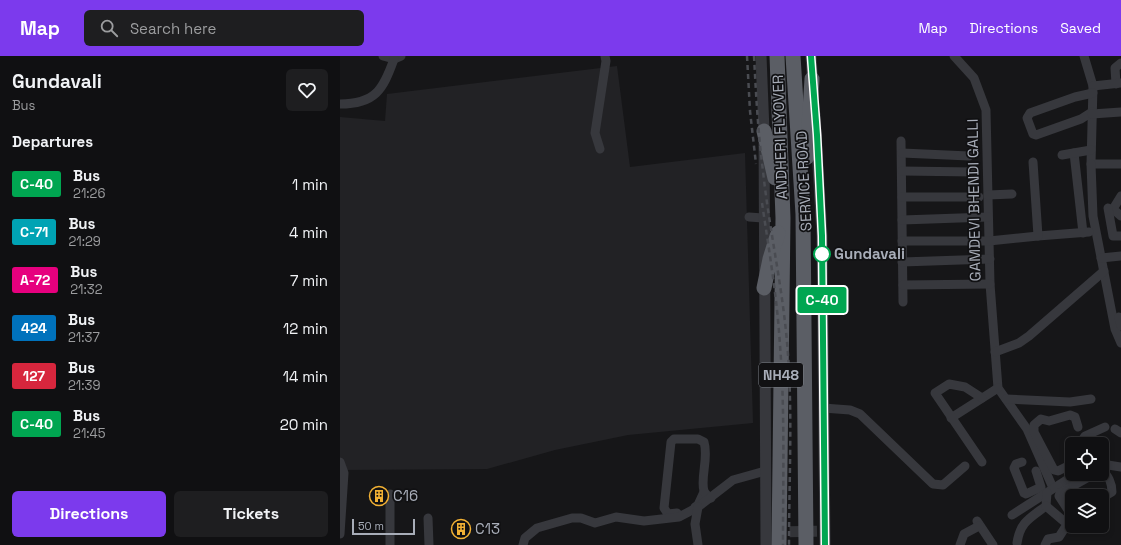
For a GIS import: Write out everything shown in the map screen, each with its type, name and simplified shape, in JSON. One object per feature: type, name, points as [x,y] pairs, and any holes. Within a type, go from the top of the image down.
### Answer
[{"type":"highway","name":"ANDHERI FLYOVER","points":[[777,56],[783,218]]},
{"type":"highway","name":"ANDHERI FLYOVER","points":[[793,56],[803,214]]},
{"type":"highway","points":[[803,214],[812,79]]},
{"type":"highway","points":[[764,131],[783,218],[770,259],[764,288]]},
{"type":"highway","name":"NH48","points":[[803,214],[806,545]]},
{"type":"highway","name":"NH48","points":[[779,545],[783,218]]},
{"type":"street","points":[[340,104],[360,103],[372,98],[383,85],[397,57],[383,56]]},
{"type":"street","points":[[600,149],[595,133],[601,103],[606,61],[605,56]]},
{"type":"street","points":[[761,56],[764,131],[763,218],[766,545]]},
{"type":"street","name":"SERVICE ROAD","points":[[811,56],[822,236],[825,545]]},
{"type":"street","name":"GAMDEVI BHENDI GALLI","points":[[954,56],[974,78],[986,110],[984,196],[988,217],[990,284],[998,388]]},
{"type":"street","points":[[1084,56],[1093,89],[1091,164],[1096,233],[1104,271],[1118,319],[1121,344]]},
{"type":"street","points":[[1121,62],[1115,68],[1119,85],[1093,89],[1030,113],[1027,118],[1033,134],[1036,135],[1081,119],[1092,113],[1121,112]]},
{"type":"street","points":[[902,141],[903,302]]},
{"type":"street","points":[[1062,155],[1091,150]]},
{"type":"street","points":[[902,153],[969,156]]},
{"type":"street","points":[[1074,153],[1080,219],[1083,233]]},
{"type":"street","points":[[1033,162],[1038,236]]},
{"type":"street","points":[[1091,164],[1121,164]]},
{"type":"street","points":[[902,171],[974,172]]},
{"type":"street","points":[[1078,195],[1093,193]]},
{"type":"street","points":[[902,197],[984,196],[1012,194]]},
{"type":"street","points":[[1121,196],[1113,211],[1121,216]]},
{"type":"street","points":[[1108,208],[1113,236],[1121,236]]},
{"type":"street","points":[[1080,219],[1094,216]]},
{"type":"street","points":[[902,220],[988,217]]},
{"type":"street","points":[[749,218],[763,218]]},
{"type":"street","points":[[902,241],[989,241],[1038,236],[1096,233]]},
{"type":"street","points":[[1101,258],[1121,256]]},
{"type":"street","points":[[902,262],[990,259]]},
{"type":"street","points":[[995,352],[1019,343],[1029,336],[1104,271]]},
{"type":"street","points":[[903,285],[990,284]]},
{"type":"street","points":[[982,398],[965,387],[949,384],[935,392],[951,418],[982,462]]},
{"type":"street","points":[[951,418],[998,388],[1027,429],[1040,471],[1050,490],[1046,506],[1023,524],[1019,530],[1017,543]]},
{"type":"street","points":[[1006,399],[1070,402],[1091,399]]},
{"type":"street","points":[[823,408],[850,410],[863,416],[934,484],[943,485],[965,466]]},
{"type":"street","points":[[1065,468],[1058,471],[1054,470],[1034,432],[1034,425],[1041,420],[1049,421],[1070,415],[1075,417],[1078,427]]},
{"type":"street","points":[[1084,437],[1105,427]]},
{"type":"street","points":[[523,545],[524,538],[537,528],[572,518],[581,518],[590,523],[616,517],[644,521],[679,517],[698,507],[707,495],[706,454],[704,442],[698,439],[674,439],[671,442],[664,511],[668,514],[687,512],[698,506],[707,495],[733,480],[765,472]]},
{"type":"street","points":[[340,462],[344,473],[340,534]]},
{"type":"street","points":[[1022,462],[1016,464],[1015,472],[1024,493],[1041,487],[1040,471]]},
{"type":"street","points":[[1109,464],[1120,466]]},
{"type":"street","points":[[1109,472],[1120,466]]},
{"type":"street","points":[[1023,524],[1014,514],[1065,481]]},
{"type":"street","points":[[1067,489],[1081,481]]},
{"type":"street","points":[[1108,481],[1112,492],[1109,494]]},
{"type":"street","points":[[1065,490],[1060,493],[1059,496],[1065,505]]},
{"type":"street","points":[[1029,492],[1034,501]]},
{"type":"street","points":[[390,494],[390,545]]},
{"type":"street","points":[[1045,545],[1048,539],[1059,537],[1066,526],[1066,523],[1046,506]]},
{"type":"street","points":[[698,507],[695,524],[698,545]]},
{"type":"street","points":[[428,518],[429,545]]},
{"type":"street","points":[[960,545],[964,534],[978,524],[993,545]]},
{"type":"shaded area","points":[[617,66],[630,167],[745,153],[753,423],[628,435],[555,450],[487,469],[340,470],[340,117],[385,121],[387,94]]},
{"type":"tunnel","points":[[773,532],[825,531]]},
{"type":"railway","points":[[747,56],[750,111],[756,164]]},
{"type":"railway","points":[[754,56],[761,157],[782,299],[789,367],[789,545]]},
{"type":"railway","points":[[762,203],[775,291],[782,370],[783,545]]},
{"type":"bus line","name":"C-40","points":[[811,56],[822,236],[822,385],[825,545]]},
{"type":"place","name":"Gundavali","points":[[822,254]]},
{"type":"place","name":"C16","points":[[379,496]]},
{"type":"place","name":"C13","points":[[461,529]]}]
